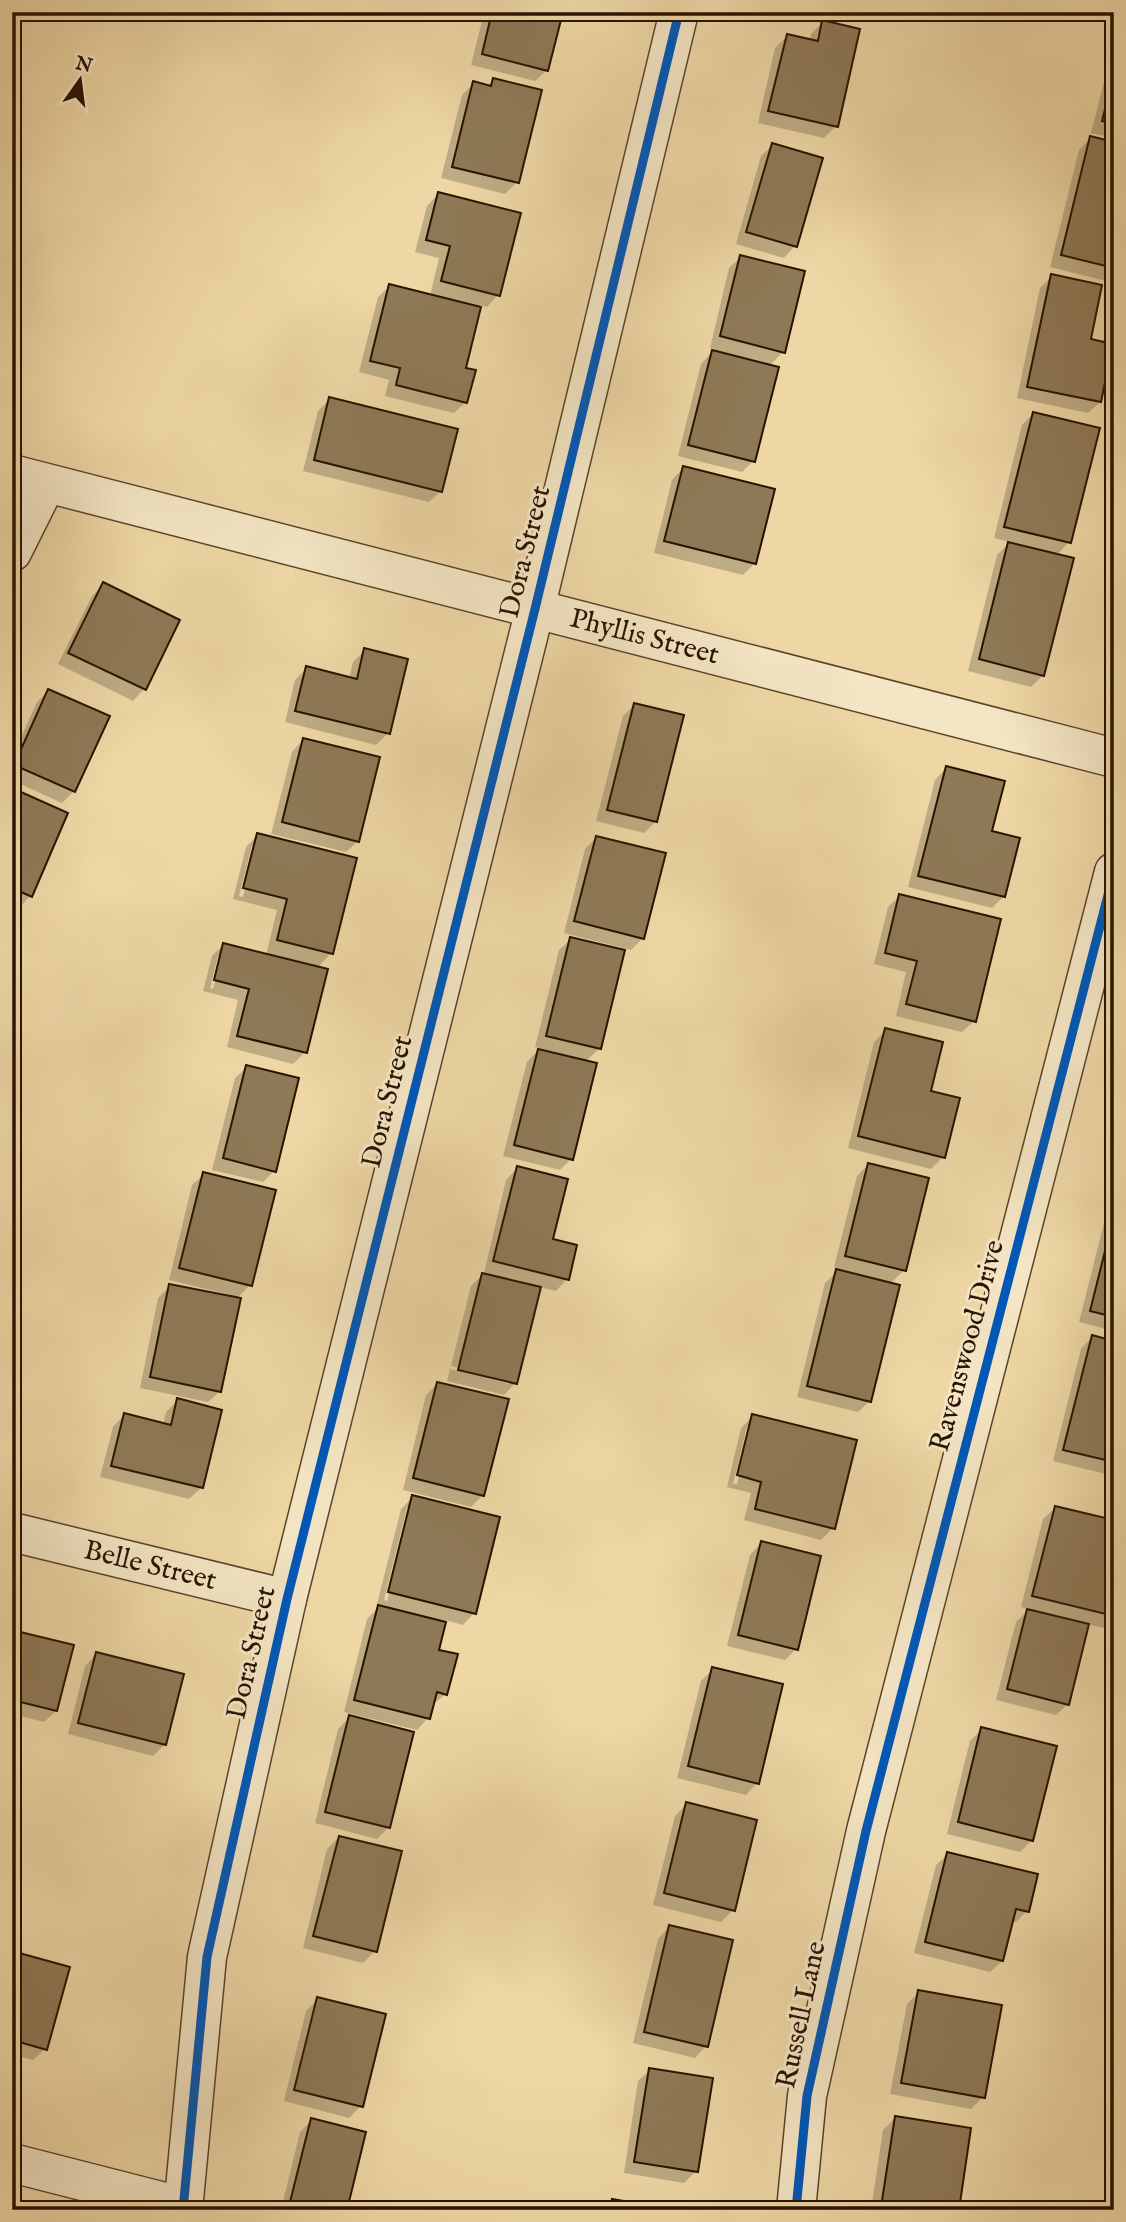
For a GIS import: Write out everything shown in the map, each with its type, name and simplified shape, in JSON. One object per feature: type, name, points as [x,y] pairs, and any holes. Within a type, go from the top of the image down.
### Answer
[{"type":"street","name":"Dora Street","points":[[184,2208],[207,1958],[287,1599],[535,609],[679,12]]},
{"type":"street","name":"Phyllis Street","points":[[29,479],[1114,758]]},
{"type":"street","points":[[12,552],[29,479]]},
{"type":"street","name":"Ravenswood Drive","points":[[866,1831],[1114,872]]},
{"type":"street","name":"Belle Street","points":[[12,1532],[287,1599]]},
{"type":"street","name":"Russell Lane","points":[[796,2210],[807,2096],[866,1831]]},
{"type":"street","points":[[12,2163],[184,2208]]},
{"type":"building","points":[[492,12],[563,12],[548,71],[482,54]]},
{"type":"building","points":[[822,20],[860,29],[838,127],[768,111],[787,34],[818,41]]},
{"type":"building","points":[[1114,73],[1114,124],[1102,121]]},
{"type":"building","points":[[493,78],[542,90],[519,183],[452,167],[473,81],[491,86]]},
{"type":"building","points":[[1090,136],[1114,142],[1114,268],[1061,255]]},
{"type":"building","points":[[772,143],[823,158],[797,247],[746,232]]},
{"type":"building","points":[[438,192],[521,213],[500,296],[441,281],[450,246],[426,240]]},
{"type":"building","points":[[740,255],[805,271],[785,353],[720,336]]},
{"type":"building","points":[[1051,274],[1102,285],[1091,339],[1113,344],[1101,402],[1027,387]]},
{"type":"building","points":[[389,284],[481,307],[466,368],[476,370],[467,403],[396,385],[400,368],[370,361]]},
{"type":"building","points":[[712,350],[779,367],[755,462],[688,445]]},
{"type":"building","points":[[329,397],[458,429],[442,492],[314,460]]},
{"type":"building","points":[[1033,412],[1100,428],[1071,543],[1004,527]]},
{"type":"building","points":[[683,466],[775,489],[756,564],[664,541]]},
{"type":"building","points":[[1008,542],[1074,558],[1044,676],[979,659]]},
{"type":"building","points":[[103,582],[180,620],[146,690],[68,653]]},
{"type":"building","points":[[364,648],[408,659],[390,734],[295,711],[306,666],[357,679]]},
{"type":"building","points":[[48,689],[110,716],[75,792],[14,765]]},
{"type":"building","points":[[634,703],[684,715],[657,822],[607,810]]},
{"type":"building","points":[[303,738],[380,757],[359,842],[282,822]]},
{"type":"building","points":[[946,766],[1005,781],[992,831],[1020,838],[1005,897],[918,876]]},
{"type":"building","points":[[12,788],[68,813],[32,897],[12,888]]},
{"type":"building","points":[[257,833],[357,858],[333,954],[277,940],[287,899],[243,888]]},
{"type":"building","points":[[596,836],[666,853],[644,939],[574,921]]},
{"type":"building","points":[[899,894],[1001,919],[976,1022],[906,1004],[917,961],[885,953]]},
{"type":"building","points":[[570,937],[625,950],[601,1049],[546,1036]]},
{"type":"building","points":[[223,943],[328,969],[307,1053],[237,1036],[249,989],[214,980]]},
{"type":"building","points":[[885,1028],[943,1042],[931,1091],[960,1098],[945,1158],[858,1136]]},
{"type":"building","points":[[538,1049],[597,1063],[573,1160],[514,1145]]},
{"type":"building","points":[[246,1065],[299,1078],[276,1172],[223,1158]]},
{"type":"building","points":[[868,1163],[929,1178],[906,1271],[845,1256]]},
{"type":"building","points":[[517,1166],[568,1179],[553,1239],[577,1245],[569,1280],[493,1261]]},
{"type":"building","points":[[203,1172],[276,1190],[252,1286],[179,1268]]},
{"type":"building","points":[[1114,1215],[1114,1317],[1090,1311]]},
{"type":"building","points":[[836,1269],[900,1285],[871,1402],[807,1386]]},
{"type":"building","points":[[482,1273],[541,1287],[517,1384],[458,1370]]},
{"type":"building","points":[[169,1284],[241,1298],[221,1392],[150,1377]]},
{"type":"building","points":[[1092,1335],[1114,1341],[1114,1462],[1063,1450]]},
{"type":"building","points":[[437,1382],[509,1399],[484,1496],[413,1478]]},
{"type":"building","points":[[177,1398],[222,1410],[203,1488],[111,1466],[124,1413],[171,1425]]},
{"type":"building","points":[[752,1414],[857,1440],[835,1529],[755,1509],[761,1482],[737,1475]]},
{"type":"building","points":[[412,1495],[500,1517],[476,1614],[388,1592]]},
{"type":"building","points":[[1055,1506],[1114,1520],[1114,1616],[1032,1596]]},
{"type":"building","points":[[761,1541],[821,1556],[798,1650],[738,1635]]},
{"type":"building","points":[[378,1605],[446,1622],[439,1650],[458,1654],[447,1695],[437,1692],[430,1719],[354,1700]]},
{"type":"building","points":[[1027,1609],[1089,1624],[1069,1705],[1007,1689]]},
{"type":"building","points":[[12,1630],[74,1645],[57,1711],[12,1700]]},
{"type":"building","points":[[96,1652],[184,1674],[166,1745],[78,1723]]},
{"type":"building","points":[[712,1667],[783,1684],[759,1784],[688,1766]]},
{"type":"building","points":[[349,1715],[414,1732],[390,1828],[325,1812]]},
{"type":"building","points":[[981,1727],[1057,1746],[1033,1841],[958,1822]]},
{"type":"building","points":[[686,1802],[757,1820],[735,1911],[664,1893]]},
{"type":"building","points":[[339,1836],[402,1851],[377,1952],[313,1936]]},
{"type":"building","points":[[947,1852],[1038,1874],[1029,1912],[1016,1909],[1003,1961],[925,1942]]},
{"type":"building","points":[[669,1925],[733,1940],[708,2047],[644,2032]]},
{"type":"building","points":[[12,1951],[70,1967],[47,2050],[12,2040]]},
{"type":"building","points":[[918,1990],[1002,2005],[985,2098],[901,2083]]},
{"type":"building","points":[[317,1997],[386,2014],[363,2107],[294,2090]]},
{"type":"building","points":[[649,2068],[713,2078],[698,2172],[634,2162]]},
{"type":"building","points":[[895,2116],[971,2128],[959,2210],[881,2207]]},
{"type":"building","points":[[311,2118],[366,2132],[347,2210],[288,2210]]},
{"type":"building","points":[[612,2199],[677,2210],[610,2210]]},
{"type":"cycle path","points":[[183,2210],[207,1957],[287,1599],[535,609],[679,12]]},
{"type":"cycle path","points":[[796,2210],[807,2096],[866,1831],[1114,872]]}]
